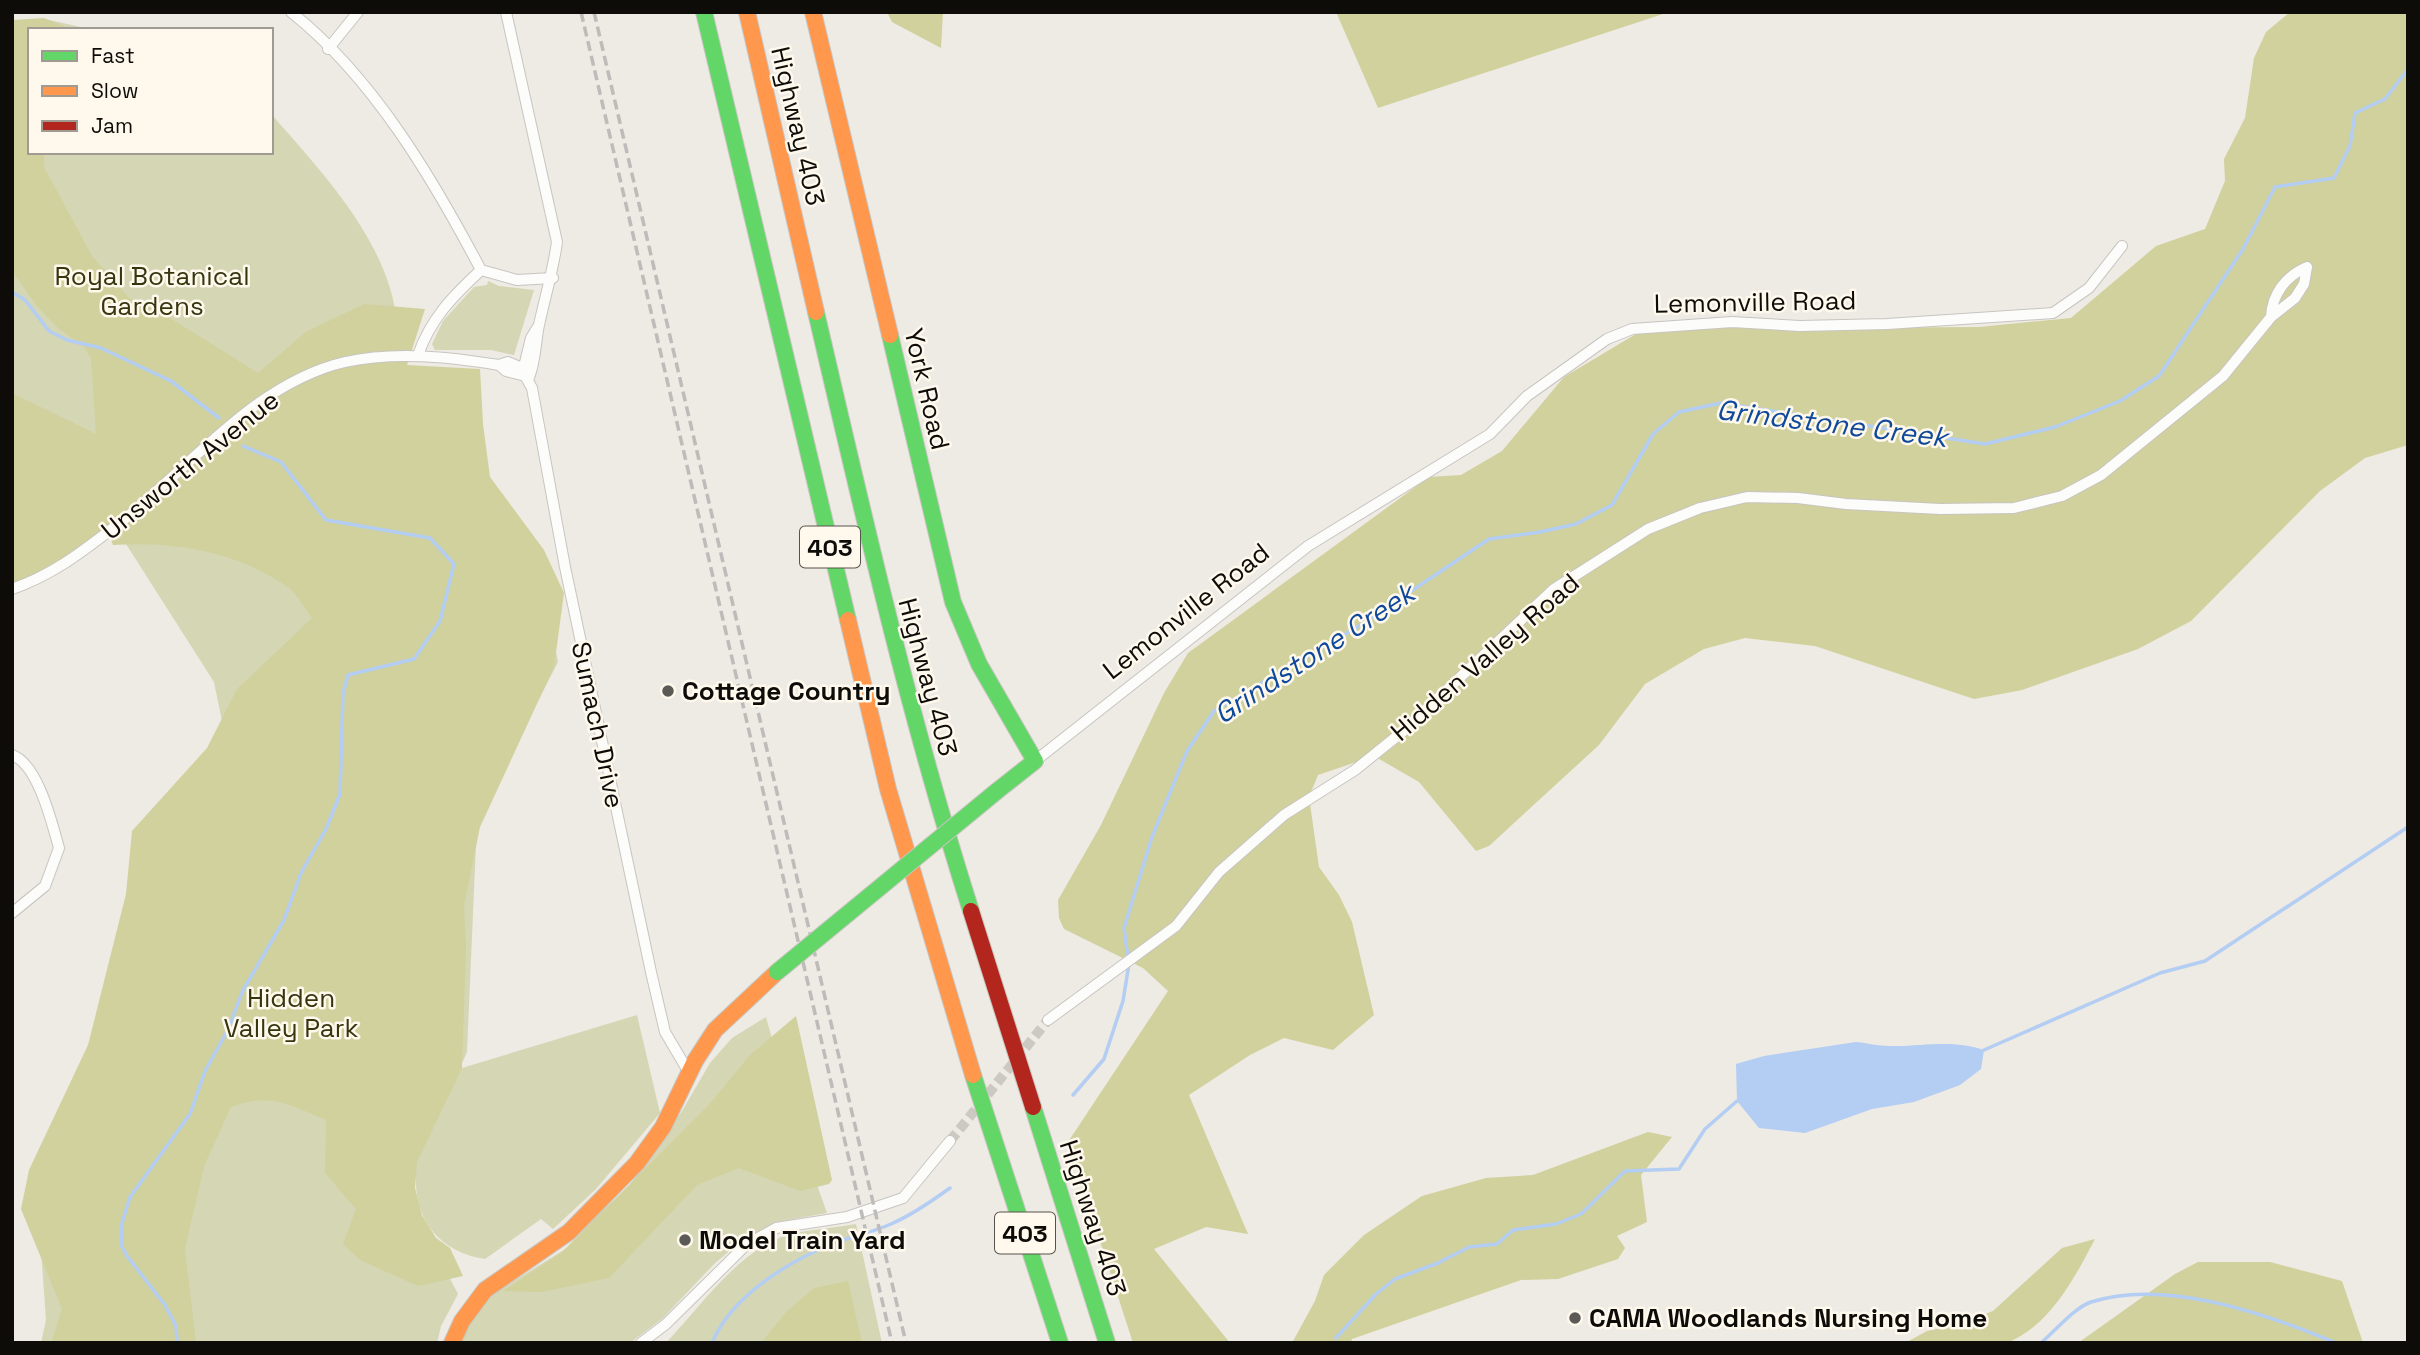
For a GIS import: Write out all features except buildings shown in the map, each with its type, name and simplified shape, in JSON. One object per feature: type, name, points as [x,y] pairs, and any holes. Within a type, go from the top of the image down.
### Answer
[{"type":"main road","name":"403","points":[[704,12],[888,789],[974,1078],[1060,1343]]},
{"type":"main road","name":"Highway 403","points":[[747,12],[893,644],[928,775],[1107,1343]]},
{"type":"main road","name":"York Road","points":[[813,12],[953,602],[968,646],[983,677],[1035,761]]},
{"type":"main road","name":"Lemonville Road","points":[[452,1343],[465,1314],[491,1282],[567,1234],[621,1177],[670,1116],[688,1071],[716,1029],[740,1003],[1035,761]]},
{"type":"street","points":[[291,12],[355,74],[395,125],[481,270],[517,280],[553,278]]},
{"type":"street","points":[[328,49],[358,12]]},
{"type":"street","points":[[506,12],[557,242],[553,278],[538,327],[531,338],[525,377]]},
{"type":"street","name":"Lemonville Road","points":[[1035,761],[1308,546],[1490,434],[1527,396],[1607,340],[1632,329],[1732,322],[1800,326],[1887,324],[2053,313],[2074,301],[2089,288],[2122,246]]},
{"type":"street","points":[[418,355],[431,324],[448,301],[481,270]]},
{"type":"street","name":"Hidden Valley Road","points":[[1048,1020],[1139,956],[1176,926],[1219,872],[1284,815],[1355,770],[1401,733],[1555,589],[1648,530],[1700,508],[1747,497],[1798,498],[1846,504],[1940,509],[2014,508],[2062,496],[2101,475],[2223,376],[2272,317]]},
{"type":"street","name":"Unsworth Avenue","points":[[12,589],[69,563],[236,423],[293,383],[325,368],[376,357],[418,355],[499,365],[508,362],[520,367],[525,377]]},
{"type":"street","name":"Sumach Drive","points":[[525,377],[653,984],[665,1032],[688,1071]]},
{"type":"street","points":[[12,755],[21,758],[32,774],[59,848],[45,886],[12,913]]},
{"type":"street","points":[[641,1343],[666,1324],[746,1245],[776,1227],[847,1217],[904,1198],[950,1141]]},
{"type":"green space","points":[[887,12],[943,12],[941,48],[892,22]]},
{"type":"green space","points":[[1336,12],[1669,12],[1378,108]]},
{"type":"green space","points":[[2290,12],[2408,12],[2408,445],[2365,458],[2320,491],[2191,621],[2138,649],[2022,690],[1974,699],[1815,646],[1745,638],[1704,649],[1645,684],[1599,745],[1489,846],[1476,851],[1419,782],[1374,756],[1318,775],[1309,797],[1319,867],[1339,895],[1352,922],[1374,1015],[1333,1050],[1284,1038],[1250,1055],[1189,1095],[1248,1234],[1206,1227],[1154,1249],[1230,1343],[1133,1343],[1068,1142],[1168,991],[1143,968],[1064,929],[1059,918],[1058,900],[1101,825],[1164,693],[1188,653],[1429,477],[1461,475],[1502,451],[1564,377],[1641,331],[1697,322],[1825,328],[1979,327],[2071,318],[2156,246],[2205,229],[2225,181],[2224,159],[2245,118],[2254,58],[2266,32]]},
{"type":"green space","name":"Hidden Valley Park","points":[[44,18],[68,28],[28,28],[28,154],[44,154],[44,167],[92,256],[130,299],[162,313],[258,373],[306,332],[364,304],[425,309],[407,365],[480,369],[490,477],[544,550],[564,593],[554,667],[480,827],[464,905],[466,947],[462,1068],[417,1162],[415,1188],[422,1215],[436,1238],[450,1248],[463,1276],[418,1286],[360,1260],[343,1244],[356,1209],[325,1173],[326,1120],[279,1102],[245,1103],[231,1107],[204,1166],[185,1249],[196,1343],[51,1343],[62,1309],[21,1209],[29,1170],[88,1045],[126,894],[132,831],[207,748],[237,689],[312,618],[289,588],[248,565],[205,551],[182,547],[113,545],[110,536],[12,589],[12,393],[96,434],[91,358],[84,347],[58,328],[37,306],[12,271],[12,20]]},
{"type":"green space","name":"Royal Botanical Gardens","points":[[49,20],[85,28],[28,28],[28,154],[273,154],[273,116],[351,210],[368,237],[392,294],[397,324],[12,572],[12,24]]},
{"type":"green space","points":[[488,281],[499,286],[534,290],[514,355],[491,350],[435,350],[432,344],[443,321],[474,287],[487,285]]},
{"type":"green space","name":"Hidden Valley Park","points":[[303,396],[535,548],[558,662],[477,820],[467,1052],[454,1081],[462,1068],[637,1015],[660,1113],[596,1189],[553,1229],[541,1219],[485,1259],[454,1249],[432,1230],[419,1204],[416,1172],[406,1195],[458,1294],[441,1326],[437,1343],[41,1343],[46,1320],[38,1208],[225,736],[214,682],[126,544]]},
{"type":"green space","points":[[796,1016],[832,1180],[829,1184],[800,1191],[739,1168],[697,1185],[609,1278],[541,1292],[503,1291],[561,1253],[708,1106],[750,1055]]},
{"type":"green space","points":[[766,1017],[797,1129],[827,1213],[776,1222],[740,1242],[714,1264],[663,1318],[630,1343],[458,1343],[468,1318],[489,1296],[567,1248],[598,1214],[626,1190],[682,1111],[710,1063],[732,1038]]},
{"type":"green space","points":[[1648,1132],[1672,1137],[1641,1175],[1647,1222],[1617,1236],[1625,1248],[1618,1259],[1558,1279],[1521,1280],[1352,1339],[1351,1343],[1292,1343],[1315,1301],[1324,1275],[1364,1235],[1422,1196],[1486,1178],[1533,1175]]},
{"type":"green space","points":[[856,1224],[882,1343],[666,1343],[723,1280],[756,1251],[791,1234]]},
{"type":"green space","points":[[2095,1239],[2060,1298],[2037,1324],[2024,1334],[2009,1342],[1989,1345],[1905,1343],[1927,1331],[1960,1324],[1993,1311],[2062,1248]]},
{"type":"green space","points":[[2198,1262],[2270,1262],[2342,1281],[2363,1343],[2078,1343],[2175,1274]]},
{"type":"green space","points":[[848,1281],[862,1343],[761,1343],[787,1311],[814,1288]]},
{"type":"water","points":[[1856,1042],[1889,1046],[1959,1045],[1984,1050],[1981,1069],[1960,1085],[1914,1102],[1872,1109],[1805,1133],[1759,1128],[1737,1101],[1736,1064],[1764,1056]]},
{"type":"waterway","name":"Grindstone Creek","points":[[1073,1095],[1104,1059],[1123,1001],[1129,964],[1124,928],[1152,837],[1187,751],[1214,711],[1359,626],[1489,539],[1576,524],[1612,505],[1653,434],[1679,412],[1721,403],[1985,444],[2055,427],[2120,401],[2159,376],[2243,249],[2275,187],[2334,178],[2350,146],[2355,113],[2385,99],[2408,69]]},
{"type":"waterway","name":"Grindstone Creek","points":[[12,292],[25,300],[49,331],[67,340],[101,348],[171,381],[219,418]]},
{"type":"waterway","name":"Grindstone Creek","points":[[177,1343],[176,1326],[165,1305],[121,1245],[122,1223],[130,1197],[190,1114],[205,1071],[229,1028],[242,992],[284,920],[301,873],[326,829],[340,794],[343,693],[348,675],[414,659],[440,621],[454,564],[430,538],[326,520],[281,462],[243,446]]},
{"type":"waterway","points":[[1984,1050],[2160,973],[2205,961],[2408,827]]},
{"type":"waterway","points":[[1336,1338],[1376,1294],[1395,1279],[1438,1263],[1469,1247],[1497,1244],[1513,1230],[1556,1224],[1581,1214],[1625,1171],[1679,1169],[1705,1129],[1737,1101]]},
{"type":"waterway","name":"Grindstone Creek","points":[[712,1343],[732,1311],[778,1272],[829,1245],[899,1220],[950,1188]]},
{"type":"waterway","points":[[2041,1343],[2071,1314],[2091,1302],[2120,1296],[2151,1294],[2183,1297],[2248,1311],[2336,1343]]},
{"type":"tunnel","points":[[950,1141],[1048,1020]]},
{"type":"railway","points":[[581,12],[892,1343]]},
{"type":"railway","points":[[594,12],[906,1343]]},
{"type":"traffic: fast","points":[[704,12],[848,620]]},
{"type":"traffic: fast","points":[[816,312],[907,688],[971,911]]},
{"type":"traffic: fast","points":[[890,335],[953,602],[979,664],[1035,761],[997,791]]},
{"type":"traffic: fast","points":[[777,972],[997,791]]},
{"type":"traffic: fast","points":[[973,1075],[1060,1343]]},
{"type":"traffic: fast","points":[[1033,1107],[1107,1343]]},
{"type":"traffic: slow","points":[[747,12],[816,312]]},
{"type":"traffic: slow","points":[[813,12],[890,335]]},
{"type":"traffic: slow","points":[[848,620],[888,789],[973,1075]]},
{"type":"traffic: slow","points":[[452,1343],[462,1321],[485,1290],[569,1232],[637,1163],[663,1127],[695,1061],[715,1030],[777,972]]},
{"type":"traffic: jam","points":[[971,911],[1033,1107]]},
{"type":"place","name":"Cottage Country","points":[[668,691]]},
{"type":"place","name":"Model Train Yard","points":[[685,1240]]},
{"type":"place","name":"CAMA Woodlands Nursing Home","points":[[1575,1318]]}]
